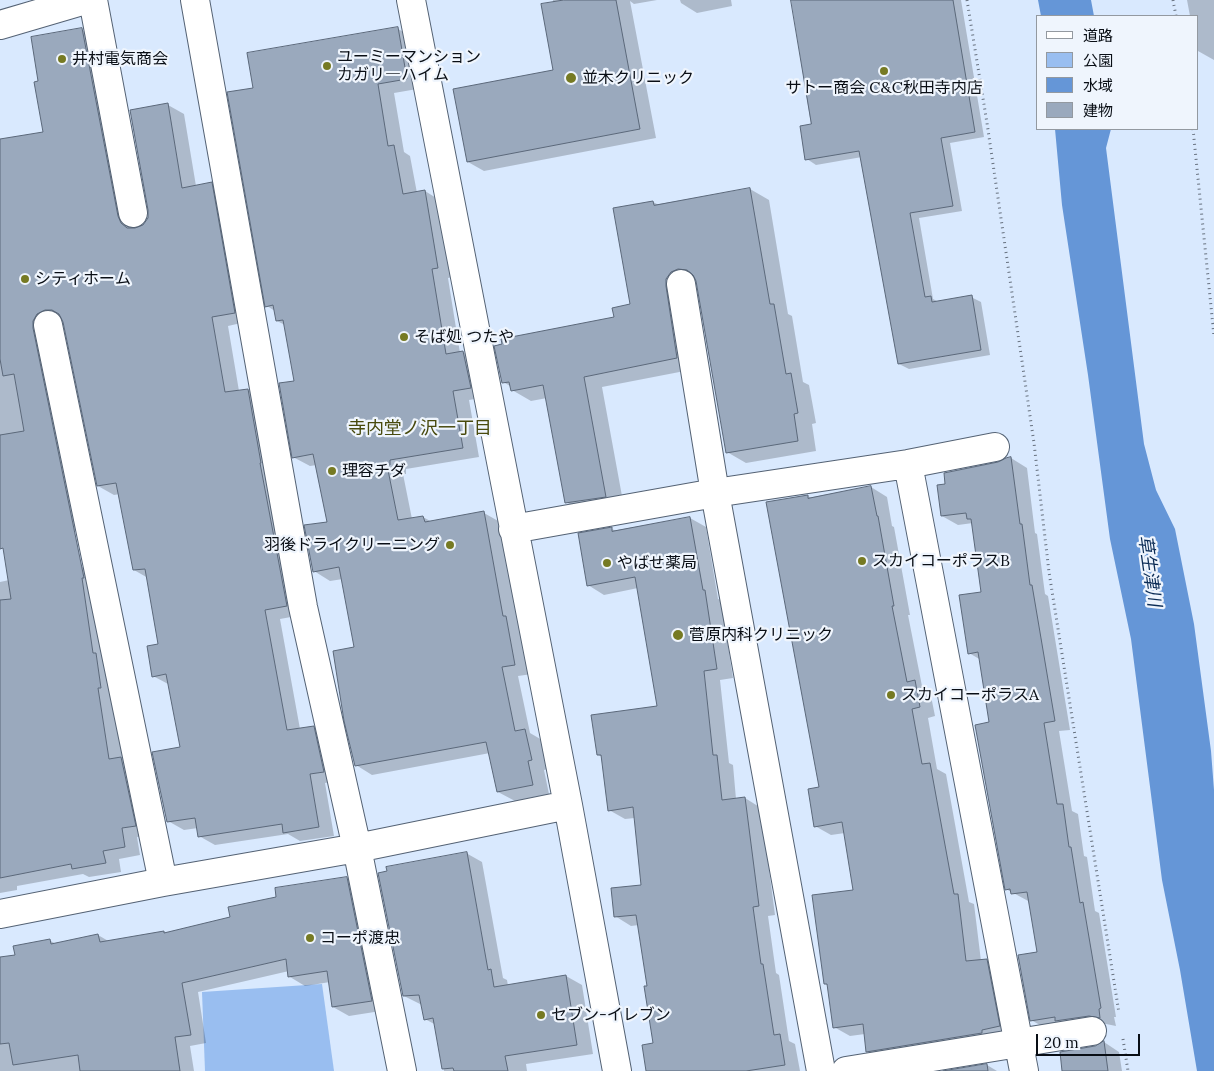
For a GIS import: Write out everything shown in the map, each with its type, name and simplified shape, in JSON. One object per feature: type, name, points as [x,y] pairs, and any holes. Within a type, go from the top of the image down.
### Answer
[{"type":"street","points":[[0,25],[85,0]]},
{"type":"street","points":[[93,0],[133,213]]},
{"type":"street","points":[[194,0],[303,607],[357,848],[402,1071]]},
{"type":"street","points":[[411,0],[568,805],[617,1071]]},
{"type":"street","points":[[681,284],[715,493],[820,1071]]},
{"type":"street","points":[[48,324],[163,882]]},
{"type":"street","points":[[513,529],[715,493],[908,464],[995,447]]},
{"type":"street","points":[[908,464],[1024,1071]]},
{"type":"street","points":[[0,914],[163,882],[357,848],[568,805]]},
{"type":"street","points":[[846,1071],[1092,1031]]},
{"type":"path","points":[[967,0],[1032,434],[1049,572],[1120,1020]]},
{"type":"path","points":[[1174,0],[1176,15]]},
{"type":"path","points":[[1193,130],[1214,336]]},
{"type":"path","points":[[1123,1038],[1128,1071]]},
{"type":"green space","points":[[322,984],[334,1071],[205,1071],[202,992]]},
{"type":"water","points":[[1038,0],[1091,0],[1094,15],[1041,15]]},
{"type":"water","name":"草生津川","points":[[1055,130],[1111,130],[1106,148],[1144,444],[1156,490],[1175,529],[1194,624],[1211,751],[1214,790],[1214,1071],[1197,1071],[1162,880],[1131,639],[1110,539],[1088,375],[1062,205]]},
{"type":"building","name":"並木クリニック","points":[[564,0],[616,0],[640,129],[467,162],[453,89],[553,70],[541,4]]},
{"type":"building","name":"サトー商会 C&C秋田寺内店","points":[[791,0],[953,0],[975,132],[941,138],[953,206],[910,213],[925,297],[931,296],[932,302],[972,295],[981,350],[898,364],[859,151],[805,160],[800,126],[811,124]]},
{"type":"building","points":[[398,27],[407,79],[378,84],[388,146],[394,145],[403,194],[425,190],[438,268],[432,269],[446,354],[463,351],[471,388],[453,391],[463,448],[390,460],[390,465],[387,465],[398,520],[423,516],[425,522],[484,511],[503,616],[506,616],[515,665],[502,667],[515,731],[525,729],[532,760],[528,761],[533,785],[497,792],[486,742],[355,766],[344,721],[333,651],[354,647],[339,567],[313,572],[304,525],[327,522],[313,454],[292,458],[279,383],[294,381],[283,320],[276,321],[273,305],[265,307],[227,92],[253,88],[247,53]]},
{"type":"building","points":[[82,28],[118,216],[121,223],[127,228],[135,228],[143,225],[148,218],[130,110],[168,103],[182,188],[212,182],[235,313],[212,317],[225,392],[248,389],[287,606],[265,610],[287,730],[314,726],[324,772],[310,774],[319,827],[283,833],[282,824],[198,837],[195,818],[167,822],[152,752],[180,747],[166,674],[152,677],[147,646],[158,644],[145,569],[133,570],[116,483],[97,486],[63,322],[59,314],[52,310],[45,310],[37,314],[33,321],[33,328],[84,578],[82,578],[93,653],[96,653],[101,688],[98,688],[109,759],[121,757],[136,826],[122,828],[125,847],[103,851],[106,863],[72,869],[71,864],[0,878],[0,600],[11,599],[3,548],[0,549],[0,435],[24,431],[14,374],[3,376],[0,359],[0,139],[43,132],[34,82],[38,81],[31,37]]},
{"type":"building","points":[[750,188],[770,304],[774,304],[786,374],[791,373],[798,413],[794,414],[798,441],[726,453],[696,281],[687,270],[678,269],[671,272],[666,279],[677,358],[584,377],[606,497],[565,503],[543,385],[511,391],[509,382],[502,383],[494,346],[502,344],[501,339],[614,317],[612,308],[630,304],[613,208],[653,201],[654,205]]},
{"type":"building","points":[[1011,457],[1030,585],[1032,585],[1055,721],[1044,723],[1057,804],[1063,804],[1080,903],[1083,902],[1101,1008],[1099,1009],[1100,1018],[1089,1016],[1055,1021],[1055,1017],[1030,1021],[1018,955],[1037,952],[1027,892],[1011,894],[1010,889],[1005,890],[975,725],[989,722],[978,652],[968,654],[959,595],[981,592],[971,519],[967,519],[966,513],[941,516],[937,485],[945,484],[944,473],[998,462]]},
{"type":"building","points":[[871,486],[907,682],[915,680],[920,707],[912,709],[922,764],[930,763],[954,894],[958,894],[966,961],[987,959],[1000,1026],[982,1030],[982,1033],[866,1052],[863,1024],[833,1028],[827,984],[824,984],[812,895],[853,890],[842,822],[814,827],[808,789],[819,787],[766,502],[808,495],[808,498]]},
{"type":"building","points":[[690,517],[703,590],[705,590],[717,669],[704,671],[713,755],[717,755],[722,800],[745,797],[759,906],[753,907],[761,964],[763,964],[774,1035],[780,1034],[785,1065],[746,1071],[646,1071],[642,1045],[653,1043],[644,986],[647,986],[636,915],[614,917],[611,888],[641,885],[633,807],[608,811],[601,755],[597,755],[591,715],[657,706],[635,577],[587,586],[578,533],[612,527],[612,531]]},
{"type":"building","points":[[467,852],[488,970],[491,969],[494,987],[566,975],[577,1045],[505,1056],[508,1071],[454,1071],[453,1068],[442,1069],[433,1018],[424,1020],[419,995],[403,996],[378,873],[387,871],[386,867]]},
{"type":"building","points":[[347,877],[372,1001],[332,1007],[327,971],[288,977],[286,959],[182,983],[191,1035],[175,1037],[180,1071],[80,1071],[78,1055],[13,1065],[9,1043],[0,1044],[0,957],[15,955],[13,946],[50,939],[51,944],[98,934],[100,942],[164,931],[164,933],[230,917],[228,907],[276,897],[275,888]]},
{"type":"building","points":[[1104,1041],[1108,1071],[1062,1071],[1060,1052],[1095,1046]]},
{"type":"building","points":[[987,1064],[988,1071],[943,1071]]},
{"type":"place","name":"井村電気商会","points":[[62,59]]},
{"type":"place","name":"ユーミーマンション カガリ―ハイム","points":[[327,66]]},
{"type":"place","name":"サトー商会 C&C秋田寺内店","points":[[884,71]]},
{"type":"place","name":"並木クリニック","points":[[571,78]]},
{"type":"place","name":"シティホーム","points":[[25,279]]},
{"type":"place","name":"そば処 つたや","points":[[404,337]]},
{"type":"place","name":"理容チダ","points":[[332,471]]},
{"type":"place","name":"羽後ドライクリーニング","points":[[450,545]]},
{"type":"place","name":"スカイコーポラスB","points":[[862,561]]},
{"type":"place","name":"やばせ薬局","points":[[607,563]]},
{"type":"place","name":"菅原内科クリニック","points":[[678,635]]},
{"type":"place","name":"スカイコーポラスA","points":[[891,695]]},
{"type":"place","name":"コーポ渡忠","points":[[310,938]]},
{"type":"place","name":"セブン-イレブン","points":[[541,1015]]},
{"type":"district","name":"寺内堂ノ沢一丁目","points":[[420,429]]}]
